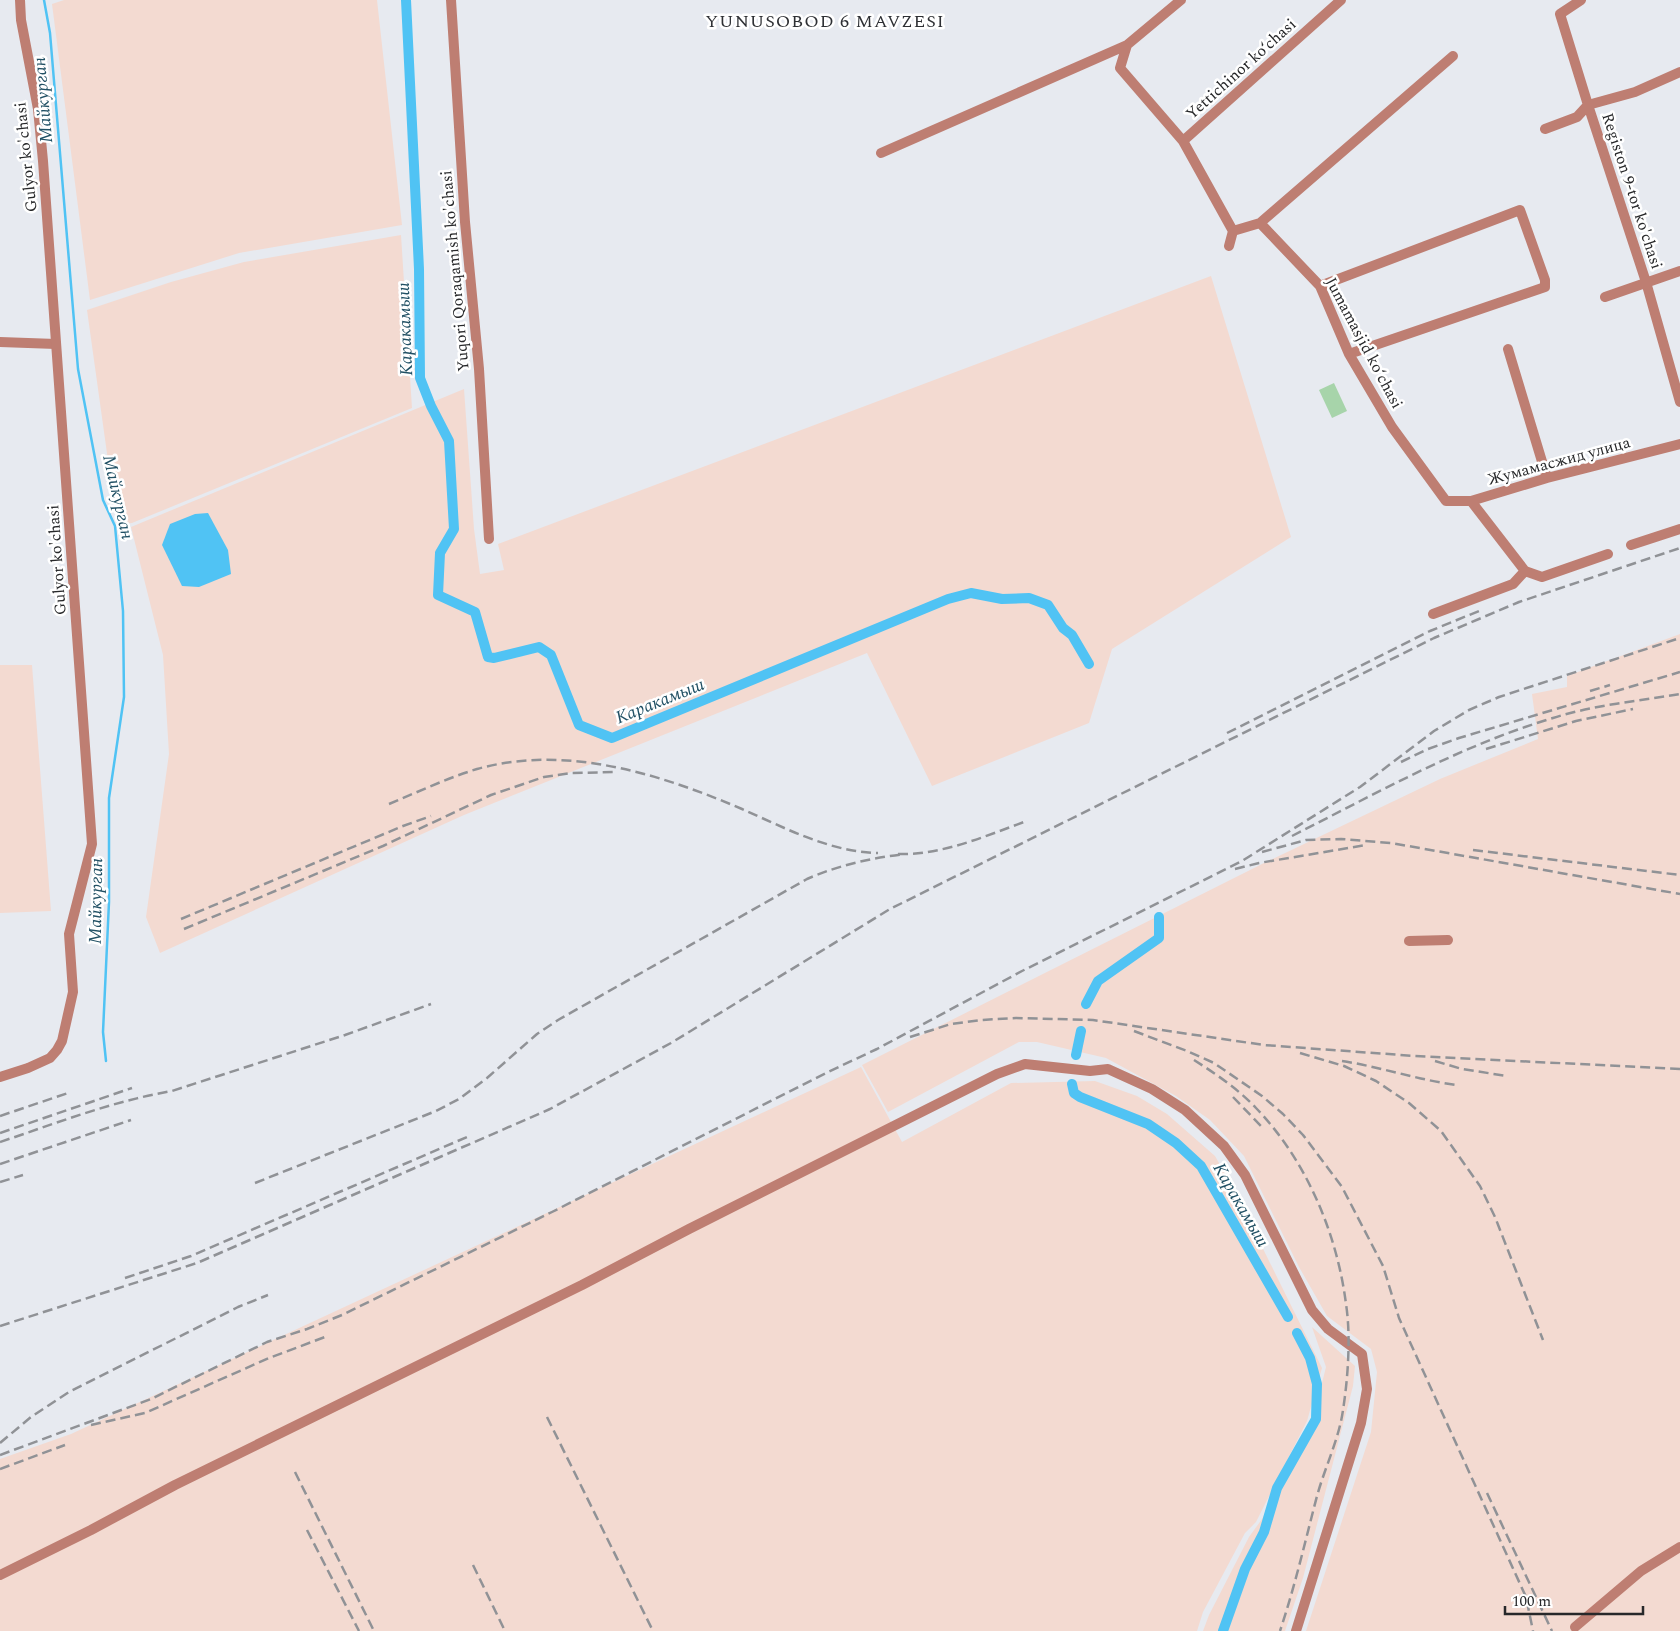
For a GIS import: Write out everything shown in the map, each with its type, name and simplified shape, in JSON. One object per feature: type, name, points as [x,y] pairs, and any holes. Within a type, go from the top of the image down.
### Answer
[{"type":"street","name":"Gulyor ko'chasi","points":[[0,1077],[28,1068],[50,1058],[62,1041],[73,992],[69,934],[92,844],[39,127],[20,20],[20,0]]},
{"type":"street","name":"Yuqori Qoraqamish ko'chasi","points":[[451,0],[466,222],[479,369],[489,538]]},
{"type":"street","points":[[881,153],[1126,45],[1181,0]]},
{"type":"street","name":"Yettichinor ko‘chasi","points":[[1182,141],[1341,0]]},
{"type":"street","name":"Registon 9-tor ko'chasi","points":[[1581,0],[1560,14],[1646,282],[1680,402]]},
{"type":"street","points":[[1126,45],[1120,68],[1182,141],[1233,231],[1229,246]]},
{"type":"street","points":[[1233,231],[1260,223],[1453,56]]},
{"type":"street","points":[[1545,129],[1577,117],[1588,105],[1635,92],[1680,72]]},
{"type":"street","points":[[1320,286],[1520,210],[1546,287],[1349,354]]},
{"type":"street","name":"Jumamasjid koʻchasi","points":[[1260,223],[1320,286],[1349,354],[1392,427],[1446,501]]},
{"type":"street","points":[[1605,297],[1680,271]]},
{"type":"street","points":[[0,342],[56,344]]},
{"type":"street","points":[[1508,349],[1547,478]]},
{"type":"street","name":"Жумамасжид улица","points":[[1446,501],[1471,500],[1547,478],[1680,444]]},
{"type":"street","points":[[1471,500],[1525,572],[1542,577],[1608,554]]},
{"type":"street","points":[[1631,545],[1680,529]]},
{"type":"street","points":[[1433,614],[1512,584],[1525,572]]},
{"type":"street","points":[[1410,941],[1448,940]]},
{"type":"street","points":[[0,1575],[176,1485],[582,1285],[698,1224],[997,1074],[1025,1064],[1090,1071],[1108,1069],[1152,1088],[1185,1110],[1224,1146],[1245,1175],[1312,1310],[1328,1329],[1362,1354],[1367,1389],[1361,1424],[1296,1631]]},
{"type":"street","points":[[1574,1628],[1641,1570],[1680,1547]]},
{"type":"shaded area","points":[[64,0],[377,0],[402,225],[239,253],[90,300],[52,4]]},
{"type":"shaded area","points":[[401,235],[412,408],[132,523],[117,525],[87,310],[171,282],[244,262]]},
{"type":"shaded area","points":[[1211,276],[1291,537],[1112,649],[1089,723],[932,786],[867,653],[464,815],[160,953],[146,917],[169,754],[163,655],[131,527],[464,389],[474,529],[480,574],[504,570],[498,544]]},
{"type":"shaded area","points":[[1680,634],[1680,1631],[1306,1631],[1371,1432],[1377,1372],[1371,1349],[1327,1316],[1299,1267],[1244,1156],[1210,1120],[1176,1096],[1106,1058],[1037,1042],[1019,1042],[888,1112],[862,1065],[1264,863],[1440,779],[1538,739],[1532,694],[1567,687],[1567,676]]},
{"type":"shaded area","points":[[0,665],[32,665],[51,911],[0,913]]},
{"type":"shaded area","points":[[861,1067],[902,1142],[1011,1083],[1095,1081],[1137,1096],[1167,1114],[1215,1156],[1231,1184],[1322,1368],[1307,1421],[1256,1522],[1245,1533],[1203,1612],[1197,1631],[0,1631],[0,1459],[71,1434]]},
{"type":"shaded area","points":[[1312,1327],[1355,1366],[1353,1386],[1303,1578],[1285,1631],[1203,1631],[1209,1615],[1249,1537],[1262,1519],[1313,1419],[1326,1367]]},
{"type":"green space","points":[[1334,383],[1347,411],[1332,418],[1319,390]]},
{"type":"water","points":[[208,513],[228,550],[231,574],[199,587],[182,586],[162,545],[170,524],[195,514]]},
{"type":"waterway","name":"Майкурган","points":[[44,0],[50,33],[78,369],[103,500],[115,526],[123,611],[124,697],[109,798],[109,902],[103,1032],[106,1061]]},
{"type":"waterway","name":"Каракамыш","points":[[406,0],[419,269],[420,378],[431,406],[449,441],[454,529],[440,553],[438,595],[475,612],[488,657],[494,658],[539,647],[551,655],[579,725],[612,738],[948,599],[971,593],[1002,599],[1029,598],[1048,605],[1063,628],[1072,635],[1089,664]]},
{"type":"waterway","name":"Каракамыш","points":[[1086,1004],[1098,981],[1159,938],[1159,917]]},
{"type":"waterway","name":"Каракамыш","points":[[1076,1055],[1081,1031]]},
{"type":"waterway","name":"Каракамыш","points":[[1072,1084],[1074,1093],[1080,1097],[1148,1124],[1176,1143],[1201,1166],[1288,1317]]},
{"type":"waterway","name":"Каракамыш","points":[[1223,1631],[1245,1569],[1264,1532],[1277,1488],[1316,1419],[1317,1384],[1310,1358],[1297,1333]]},
{"type":"railway","points":[[0,1326],[197,1263],[550,1109],[671,1043],[890,909],[1434,638],[1519,602],[1680,548]]},
{"type":"railway","points":[[1227,733],[1430,631],[1479,611]]},
{"type":"railway","points":[[0,1455],[151,1399],[267,1342],[342,1315],[877,1049],[1022,971],[1242,861],[1360,787],[1434,731],[1469,710],[1499,697],[1680,638]]},
{"type":"railway","points":[[1401,762],[1428,749],[1459,738],[1680,672]]},
{"type":"railway","points":[[1590,691],[1610,685]]},
{"type":"railway","points":[[1292,836],[1420,771],[1519,729],[1584,710],[1680,694]]},
{"type":"railway","points":[[1486,749],[1576,721],[1633,709]]},
{"type":"railway","points":[[389,804],[477,769],[511,762],[544,760],[578,761],[612,766],[679,784],[825,844],[860,852],[878,853]]},
{"type":"railway","points":[[184,929],[383,846],[491,795],[544,777],[572,773],[616,772]]},
{"type":"railway","points":[[181,919],[431,816]]},
{"type":"railway","points":[[898,854],[930,852],[962,844],[1024,822]]},
{"type":"railway","points":[[1262,852],[1306,840],[1341,839],[1391,843],[1680,894]]},
{"type":"railway","points":[[1235,869],[1259,863],[1366,845]]},
{"type":"railway","points":[[1473,850],[1680,875]]},
{"type":"railway","points":[[255,1183],[436,1111],[459,1099],[487,1078],[537,1034],[558,1020],[807,879],[855,863],[905,854]]},
{"type":"railway","points":[[0,1142],[107,1107],[172,1091],[345,1035],[431,1004]]},
{"type":"railway","points":[[910,1037],[951,1024],[981,1020],[1016,1018],[1093,1020],[1264,1045],[1415,1056],[1680,1069]]},
{"type":"railway","points":[[1134,1031],[1214,1063],[1262,1096],[1303,1135],[1342,1187],[1383,1266],[1399,1318],[1526,1597],[1533,1631]]},
{"type":"railway","points":[[1300,1053],[1344,1066],[1376,1081],[1409,1103],[1441,1131],[1480,1186],[1495,1217],[1543,1340]]},
{"type":"railway","points":[[1194,1060],[1242,1094],[1274,1128],[1290,1151],[1304,1174],[1327,1224],[1342,1277],[1348,1330],[1348,1357],[1343,1410],[1280,1631]]},
{"type":"railway","points":[[1342,1061],[1457,1085]]},
{"type":"railway","points":[[1435,1061],[1462,1069],[1507,1076]]},
{"type":"railway","points":[[0,1133],[132,1088]]},
{"type":"railway","points":[[0,1116],[68,1093]]},
{"type":"railway","points":[[1233,1097],[1261,1126]]},
{"type":"railway","points":[[0,1164],[131,1120]]},
{"type":"railway","points":[[125,1278],[191,1256],[467,1137]]},
{"type":"railway","points":[[0,1182],[23,1175]]},
{"type":"railway","points":[[0,1443],[31,1417],[69,1392],[238,1307],[268,1295]]},
{"type":"railway","points":[[91,1425],[145,1413],[269,1358],[325,1337]]},
{"type":"railway","points":[[547,1417],[653,1631]]},
{"type":"railway","points":[[0,1469],[65,1445]]},
{"type":"railway","points":[[295,1472],[374,1631]]},
{"type":"railway","points":[[1487,1493],[1552,1631]]},
{"type":"railway","points":[[307,1530],[359,1631]]},
{"type":"railway","points":[[473,1565],[505,1631]]},
{"type":"district","name":"YUNUSOBOD 6 MAVZESI","points":[[825,21]]}]
